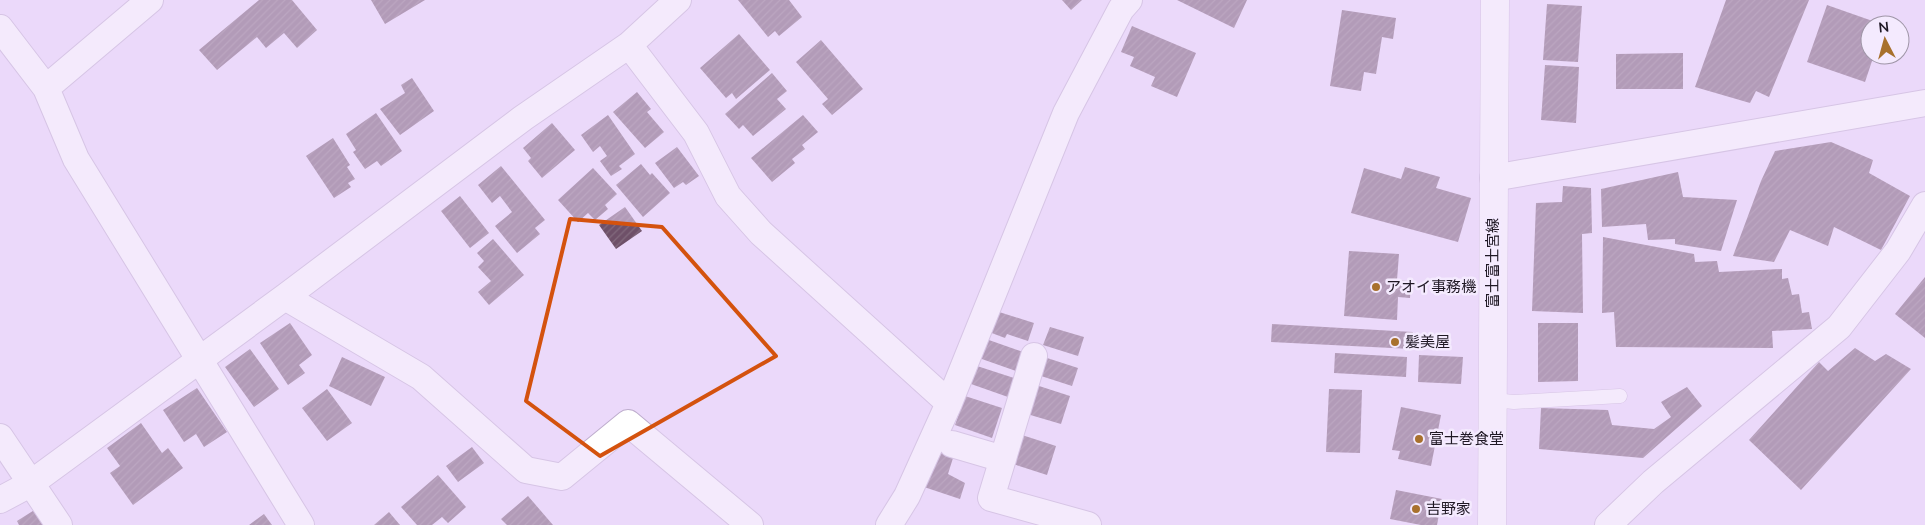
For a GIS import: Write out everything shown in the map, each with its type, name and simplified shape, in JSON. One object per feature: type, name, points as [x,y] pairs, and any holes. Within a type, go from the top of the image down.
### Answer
[{"type":"main road","name":"富士富士宮線","points":[[1492,525],[1495,0]]},
{"type":"street","points":[[46,88],[150,0]]},
{"type":"street","points":[[0,500],[30,484],[200,358],[285,298],[523,118],[630,46],[678,0]]},
{"type":"street","points":[[889,525],[907,496],[949,403],[1066,113],[1121,9],[1128,1]]},
{"type":"street","points":[[3,37],[46,88],[76,159],[301,525]]},
{"type":"street","points":[[630,46],[696,133],[728,196],[761,233],[949,403]]},
{"type":"street","points":[[1494,178],[1925,104]]},
{"type":"street","points":[[1608,525],[1653,482],[1839,327],[1898,252],[1925,205]]},
{"type":"street","points":[[285,298],[421,377],[526,470],[562,477],[628,423],[750,525]]},
{"type":"street","points":[[1034,356],[991,498],[1088,525]]},
{"type":"street","points":[[0,437],[58,525]]},
{"type":"street","points":[[952,444],[1003,459]]},
{"type":"lane","points":[[1493,400],[1514,402],[1620,396]]},
{"type":"highlighted area","points":[[570,219],[662,227],[776,356],[600,456],[526,401]]},
{"type":"building","points":[[259,0],[292,0],[317,30],[297,48],[284,33],[266,48],[257,37],[217,70],[199,50]]},
{"type":"building","points":[[371,0],[425,0],[385,24]]},
{"type":"building","points":[[738,0],[789,0],[802,17],[779,36],[775,31],[768,37]]},
{"type":"building","points":[[1062,0],[1082,0],[1071,10]]},
{"type":"building","points":[[1177,0],[1247,0],[1234,28]]},
{"type":"building","points":[[1726,0],[1809,0],[1769,97],[1756,91],[1750,103],[1695,87]]},
{"type":"building","points":[[1547,4],[1582,6],[1578,62],[1543,60]]},
{"type":"building","points":[[1827,5],[1860,17],[1860,65],[1871,65],[1865,82],[1807,62]]},
{"type":"building","points":[[1342,10],[1396,18],[1393,39],[1382,37],[1376,74],[1364,72],[1361,91],[1330,86]]},
{"type":"building","points":[[1132,26],[1196,53],[1177,97],[1151,86],[1155,77],[1130,66],[1134,57],[1121,52]]},
{"type":"building","points":[[739,34],[770,70],[736,99],[732,93],[726,98],[700,68]]},
{"type":"building","points":[[821,40],[863,89],[832,115],[822,104],[828,99],[796,62]]},
{"type":"building","points":[[1683,53],[1683,89],[1616,89],[1616,54]]},
{"type":"building","points":[[1545,65],[1579,67],[1576,123],[1541,120]]},
{"type":"building","points":[[772,73],[787,91],[777,99],[786,109],[753,136],[743,125],[739,129],[725,114]]},
{"type":"building","points":[[412,78],[434,111],[400,135],[380,109],[405,93],[401,85]]},
{"type":"building","points":[[637,92],[651,109],[647,112],[664,132],[645,148],[613,112]]},
{"type":"building","points":[[376,113],[402,151],[381,166],[377,161],[365,169],[353,152],[356,150],[346,134]]},
{"type":"building","points":[[608,115],[635,154],[619,166],[622,169],[611,176],[600,161],[607,156],[600,146],[593,152],[581,135]]},
{"type":"building","points":[[803,115],[818,132],[802,145],[805,149],[792,159],[795,163],[772,182],[751,158]]},
{"type":"building","points":[[552,123],[575,150],[542,178],[528,161],[531,158],[523,148]]},
{"type":"building","points":[[333,138],[350,165],[347,167],[355,179],[348,183],[351,187],[334,198],[306,156]]},
{"type":"building","points":[[1831,142],[1873,160],[1869,173],[1910,196],[1881,250],[1834,227],[1828,246],[1790,230],[1774,262],[1733,256],[1761,181],[1775,151]]},
{"type":"building","points":[[677,147],[699,176],[686,185],[683,182],[674,188],[655,163]]},
{"type":"building","points":[[641,164],[670,193],[643,217],[616,185]]},
{"type":"building","points":[[501,166],[545,220],[535,228],[540,234],[517,253],[495,226],[512,212],[500,196],[492,203],[478,185]]},
{"type":"building","points":[[1405,167],[1440,177],[1436,188],[1471,198],[1458,242],[1351,213],[1364,168],[1401,179]]},
{"type":"building","points":[[593,168],[617,194],[605,205],[608,209],[595,220],[588,213],[578,222],[558,200]]},
{"type":"building","points":[[1678,172],[1683,197],[1737,200],[1721,251],[1675,244],[1675,239],[1648,240],[1646,224],[1602,227],[1601,189]]},
{"type":"building","points":[[1563,186],[1591,188],[1592,233],[1582,234],[1583,313],[1532,311],[1536,203],[1562,202]]},
{"type":"building","points":[[460,196],[489,233],[470,248],[441,211]]},
{"type":"building","points":[[625,207],[642,231],[616,249],[599,225]]},
{"type":"building","points":[[1603,237],[1694,254],[1695,262],[1717,261],[1719,272],[1782,269],[1782,279],[1788,278],[1792,295],[1799,294],[1802,313],[1809,312],[1812,329],[1772,331],[1773,348],[1616,347],[1614,312],[1602,313]]},
{"type":"building","points":[[493,239],[524,275],[489,305],[478,292],[491,281],[478,267],[484,261],[477,253]]},
{"type":"building","points":[[1349,251],[1399,254],[1397,280],[1411,281],[1410,298],[1398,297],[1397,320],[1344,316]]},
{"type":"building","points":[[1925,277],[1925,338],[1895,314]]},
{"type":"building","points":[[996,311],[1034,323],[1028,341],[1007,334],[1005,338],[989,332]]},
{"type":"building","points":[[290,323],[312,355],[299,365],[305,373],[288,385],[260,343]]},
{"type":"building","points":[[1538,323],[1578,323],[1578,381],[1538,382]]},
{"type":"building","points":[[1272,324],[1413,332],[1412,349],[1271,342]]},
{"type":"building","points":[[1050,327],[1084,337],[1078,356],[1043,345]]},
{"type":"building","points":[[986,339],[1023,352],[1016,371],[979,358]]},
{"type":"building","points":[[1855,348],[1875,361],[1886,354],[1911,369],[1801,490],[1749,440],[1819,362],[1828,371]]},
{"type":"building","points":[[250,349],[279,389],[254,407],[225,367]]},
{"type":"building","points":[[1335,353],[1407,357],[1406,377],[1334,373]]},
{"type":"building","points":[[1419,355],[1463,357],[1461,384],[1418,382]]},
{"type":"building","points":[[342,357],[385,377],[371,406],[329,386]]},
{"type":"building","points":[[1044,357],[1078,368],[1072,386],[1038,375]]},
{"type":"building","points":[[977,366],[1014,378],[1008,397],[971,384]]},
{"type":"building","points":[[1036,385],[1070,396],[1061,424],[1027,414]]},
{"type":"building","points":[[1687,387],[1702,406],[1643,458],[1539,449],[1541,408],[1608,410],[1612,425],[1654,429],[1671,417],[1661,402]]},
{"type":"building","points":[[197,388],[227,432],[204,447],[196,434],[184,442],[163,410]]},
{"type":"building","points":[[327,389],[352,423],[327,441],[302,408]]},
{"type":"building","points":[[1329,389],[1362,390],[1360,453],[1326,452]]},
{"type":"building","points":[[965,396],[1002,408],[992,438],[955,425]]},
{"type":"building","points":[[1401,407],[1441,415],[1431,466],[1398,459],[1400,451],[1392,450]]},
{"type":"building","points":[[141,423],[162,453],[168,448],[183,468],[133,505],[110,473],[120,466],[107,448]]},
{"type":"building","points":[[1022,435],[1056,446],[1047,475],[1013,464]]},
{"type":"building","points":[[472,447],[484,463],[458,482],[446,466]]},
{"type":"building","points":[[939,451],[953,458],[948,474],[965,483],[960,499],[921,486],[926,472],[932,473]]},
{"type":"building","points":[[438,475],[466,507],[448,523],[442,517],[432,525],[417,525],[401,507]]},
{"type":"building","points":[[1396,490],[1442,499],[1437,525],[1421,525],[1390,519]]},
{"type":"building","points":[[528,496],[553,525],[507,525],[501,519]]},
{"type":"building","points":[[36,509],[47,525],[19,525],[17,521]]},
{"type":"building","points":[[389,512],[400,525],[374,525]]},
{"type":"building","points":[[264,514],[272,525],[249,525]]},
{"type":"place","name":"アオイ事務機","points":[[1376,287]]},
{"type":"place","name":"髪美屋","points":[[1395,342]]},
{"type":"place","name":"富士巻食堂","points":[[1419,439]]},
{"type":"place","name":"吉野家","points":[[1416,509]]}]
